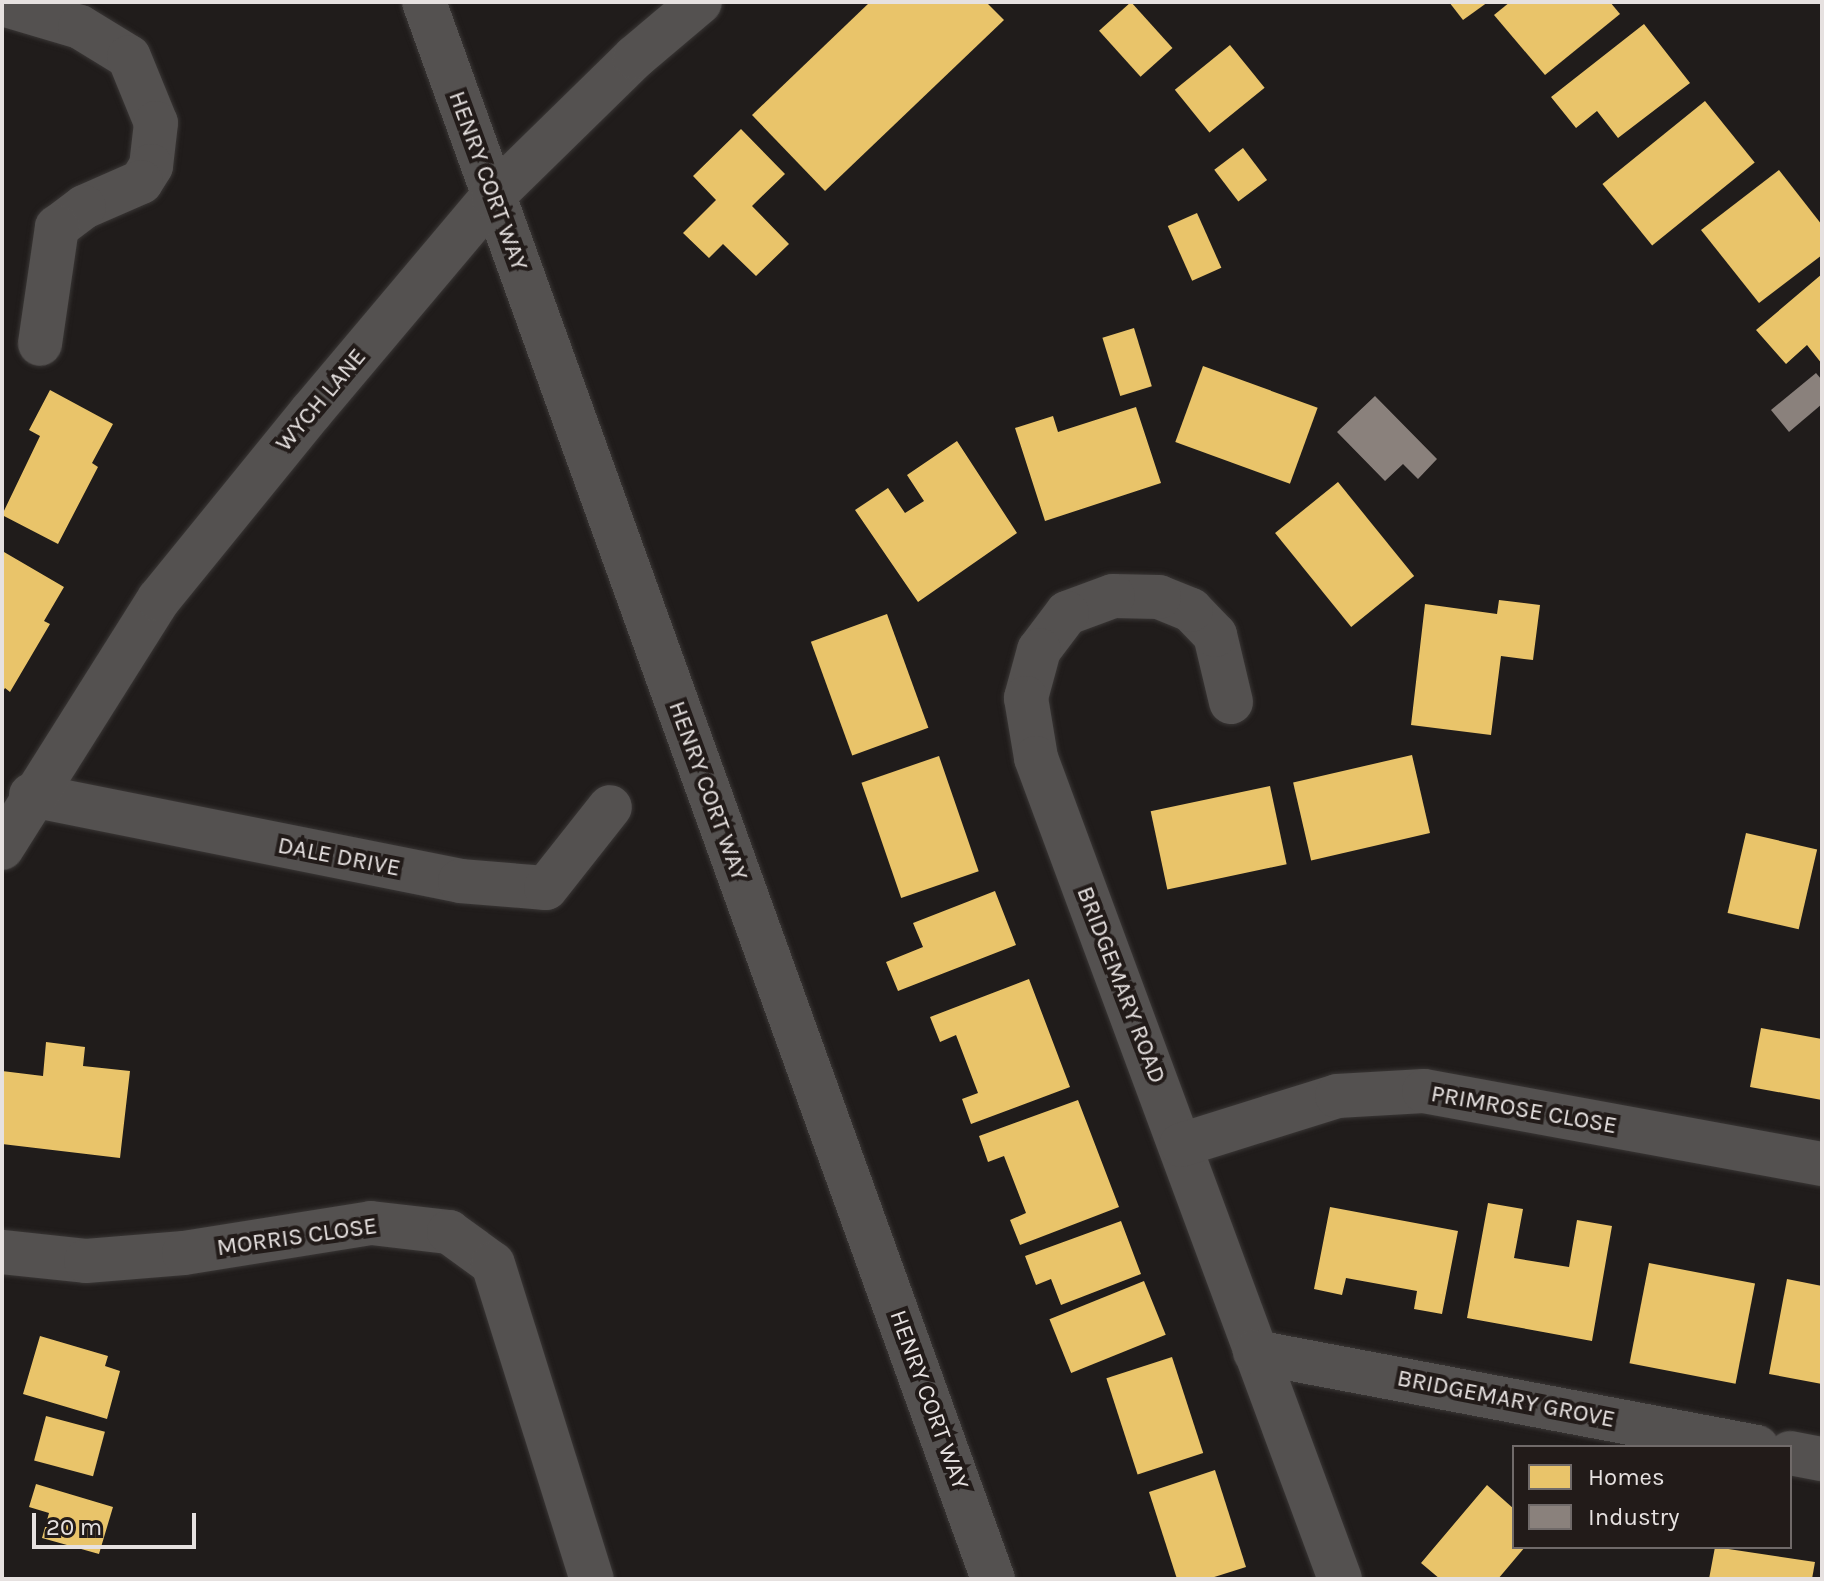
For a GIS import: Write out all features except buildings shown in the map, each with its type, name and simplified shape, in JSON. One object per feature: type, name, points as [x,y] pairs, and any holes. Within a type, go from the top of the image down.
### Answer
[{"type":"street","name":"HENRY CORT WAY","points":[[424,2],[993,1579]]},
{"type":"street","name":"WYCH LANE","points":[[2,848],[31,795],[159,599],[493,196],[635,57],[700,2]]},
{"type":"street","points":[[2,4],[80,27],[129,57],[156,123],[151,166],[141,182],[84,207],[57,227],[40,344]]},
{"type":"street","name":"BRIDGEMARY ROAD","points":[[1231,702],[1215,635],[1191,610],[1159,597],[1113,596],[1067,613],[1039,650],[1026,698],[1036,758],[1340,1579]]},
{"type":"street","name":"DALE DRIVE","points":[[31,795],[460,881],[546,888],[610,807]]},
{"type":"street","name":"PRIMROSE CLOSE","points":[[1181,1145],[1337,1096],[1424,1091],[1822,1164]]},
{"type":"street","name":"MORRIS CLOSE","points":[[2,1252],[86,1261],[184,1253],[371,1223],[449,1232],[493,1264],[592,1579]]},
{"type":"street","name":"BRIDGEMARY GROVE","points":[[1255,1352],[1746,1445]]},
{"type":"street","points":[[1792,1453],[1822,1459]]}]
